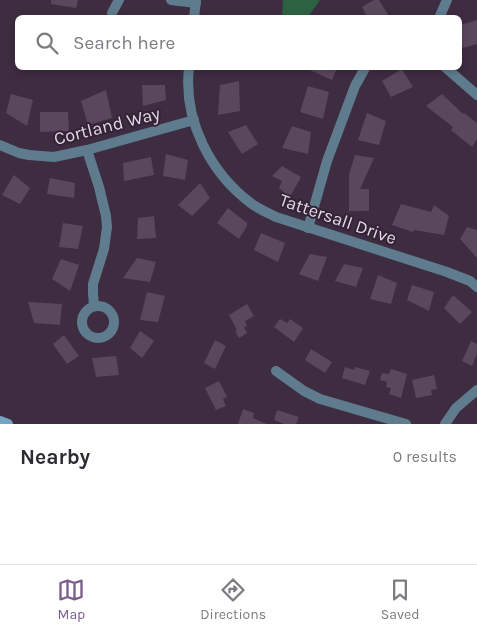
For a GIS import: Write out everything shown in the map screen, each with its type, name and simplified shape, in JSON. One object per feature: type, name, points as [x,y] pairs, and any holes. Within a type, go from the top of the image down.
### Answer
[{"type":"street","points":[[112,13],[119,0]]},
{"type":"street","points":[[171,0],[196,1],[194,15]]},
{"type":"street","points":[[441,15],[447,0]]},
{"type":"street","name":"Tattersall Drive","points":[[189,70],[188,94],[202,143],[222,176],[252,204],[276,217],[447,272],[477,287]]},
{"type":"street","points":[[308,228],[327,161],[355,86],[364,70]]},
{"type":"street","points":[[448,70],[477,95]]},
{"type":"street","name":"Cortland Way","points":[[0,145],[19,153],[54,157],[87,150],[194,120]]},
{"type":"street","points":[[87,150],[101,196],[107,227],[104,249],[93,284],[94,306]]},
{"type":"street","points":[[276,371],[304,391],[320,399],[406,424]]},
{"type":"street","points":[[445,424],[456,408],[477,390]]},
{"type":"street","points":[[0,421],[8,424]]},
{"type":"green space","points":[[283,0],[320,0],[309,15],[282,15]]},
{"type":"building","points":[[51,0],[78,0],[76,8],[51,4]]},
{"type":"building","points":[[374,0],[379,0],[388,15],[366,15],[362,7]]},
{"type":"building","points":[[477,20],[477,44],[463,48],[462,24]]},
{"type":"building","points":[[310,70],[336,70],[332,80]]},
{"type":"building","points":[[403,70],[413,87],[391,97],[382,81]]},
{"type":"building","points":[[239,81],[240,111],[218,115],[220,85]]},
{"type":"building","points":[[142,85],[165,85],[166,100],[143,106]]},
{"type":"building","points":[[308,86],[329,92],[323,119],[300,112]]},
{"type":"building","points":[[106,90],[112,118],[88,125],[81,101]]},
{"type":"building","points":[[11,94],[33,100],[27,126],[6,113]]},
{"type":"building","points":[[442,94],[463,114],[477,123],[477,139],[472,147],[451,130],[453,127],[426,106]]},
{"type":"building","points":[[40,112],[68,112],[69,131],[40,132]]},
{"type":"building","points":[[367,113],[386,121],[379,145],[358,140]]},
{"type":"building","points":[[246,125],[258,144],[242,154],[228,132]]},
{"type":"building","points":[[292,126],[311,132],[308,154],[282,148]]},
{"type":"building","points":[[166,154],[188,160],[185,180],[163,176]]},
{"type":"building","points":[[355,155],[374,158],[360,189],[369,189],[369,211],[349,211],[349,174]]},
{"type":"building","points":[[151,157],[154,175],[124,181],[123,163]]},
{"type":"building","points":[[282,166],[301,177],[290,197],[279,188],[282,181],[272,176]]},
{"type":"building","points":[[14,175],[30,188],[20,204],[2,195]]},
{"type":"building","points":[[50,178],[75,183],[74,198],[47,194]]},
{"type":"building","points":[[200,183],[210,198],[192,216],[178,205]]},
{"type":"building","points":[[401,204],[431,212],[434,205],[449,216],[444,235],[414,230],[413,232],[392,225]]},
{"type":"building","points":[[228,208],[247,223],[239,239],[217,223]]},
{"type":"building","points":[[154,216],[156,238],[137,239],[138,218]]},
{"type":"building","points":[[63,223],[83,226],[78,249],[59,247]]},
{"type":"building","points":[[467,227],[477,230],[477,258],[460,239]]},
{"type":"building","points":[[261,233],[285,243],[278,262],[254,250]]},
{"type":"building","points":[[310,254],[327,257],[318,281],[299,274]]},
{"type":"building","points":[[137,258],[156,262],[150,282],[123,278]]},
{"type":"building","points":[[61,259],[79,265],[70,291],[52,279]]},
{"type":"building","points":[[344,264],[363,268],[356,287],[335,281]]},
{"type":"building","points":[[378,275],[397,283],[391,304],[370,299]]},
{"type":"building","points":[[412,285],[434,292],[429,311],[407,300]]},
{"type":"building","points":[[147,292],[165,296],[158,322],[140,320]]},
{"type":"building","points":[[453,295],[472,312],[460,324],[444,308]]},
{"type":"building","points":[[28,302],[62,304],[60,325],[34,323]]},
{"type":"building","points":[[247,304],[254,316],[245,321],[247,326],[244,327],[247,333],[239,338],[229,315]]},
{"type":"building","points":[[280,319],[287,323],[290,319],[303,328],[294,342],[274,327]]},
{"type":"building","points":[[140,331],[154,341],[142,358],[130,348]]},
{"type":"building","points":[[64,335],[79,356],[67,364],[53,344]]},
{"type":"building","points":[[215,340],[226,346],[215,369],[204,363]]},
{"type":"building","points":[[471,341],[477,344],[477,354],[472,366],[462,361]]},
{"type":"building","points":[[311,349],[332,362],[325,373],[305,360]]},
{"type":"building","points":[[116,356],[119,375],[96,377],[92,358]]},
{"type":"building","points":[[345,367],[354,370],[355,367],[370,371],[365,385],[342,378]]},
{"type":"building","points":[[391,369],[407,374],[401,398],[389,394],[391,388],[386,387],[387,382],[380,380],[382,373],[389,374]]},
{"type":"building","points":[[434,375],[437,389],[431,390],[432,395],[416,398],[412,380]]},
{"type":"building","points":[[219,381],[227,397],[223,399],[226,406],[216,410],[205,388]]},
{"type":"building","points":[[243,409],[254,413],[253,418],[267,424],[238,424]]},
{"type":"building","points":[[277,410],[299,417],[296,424],[284,424],[274,420]]}]
